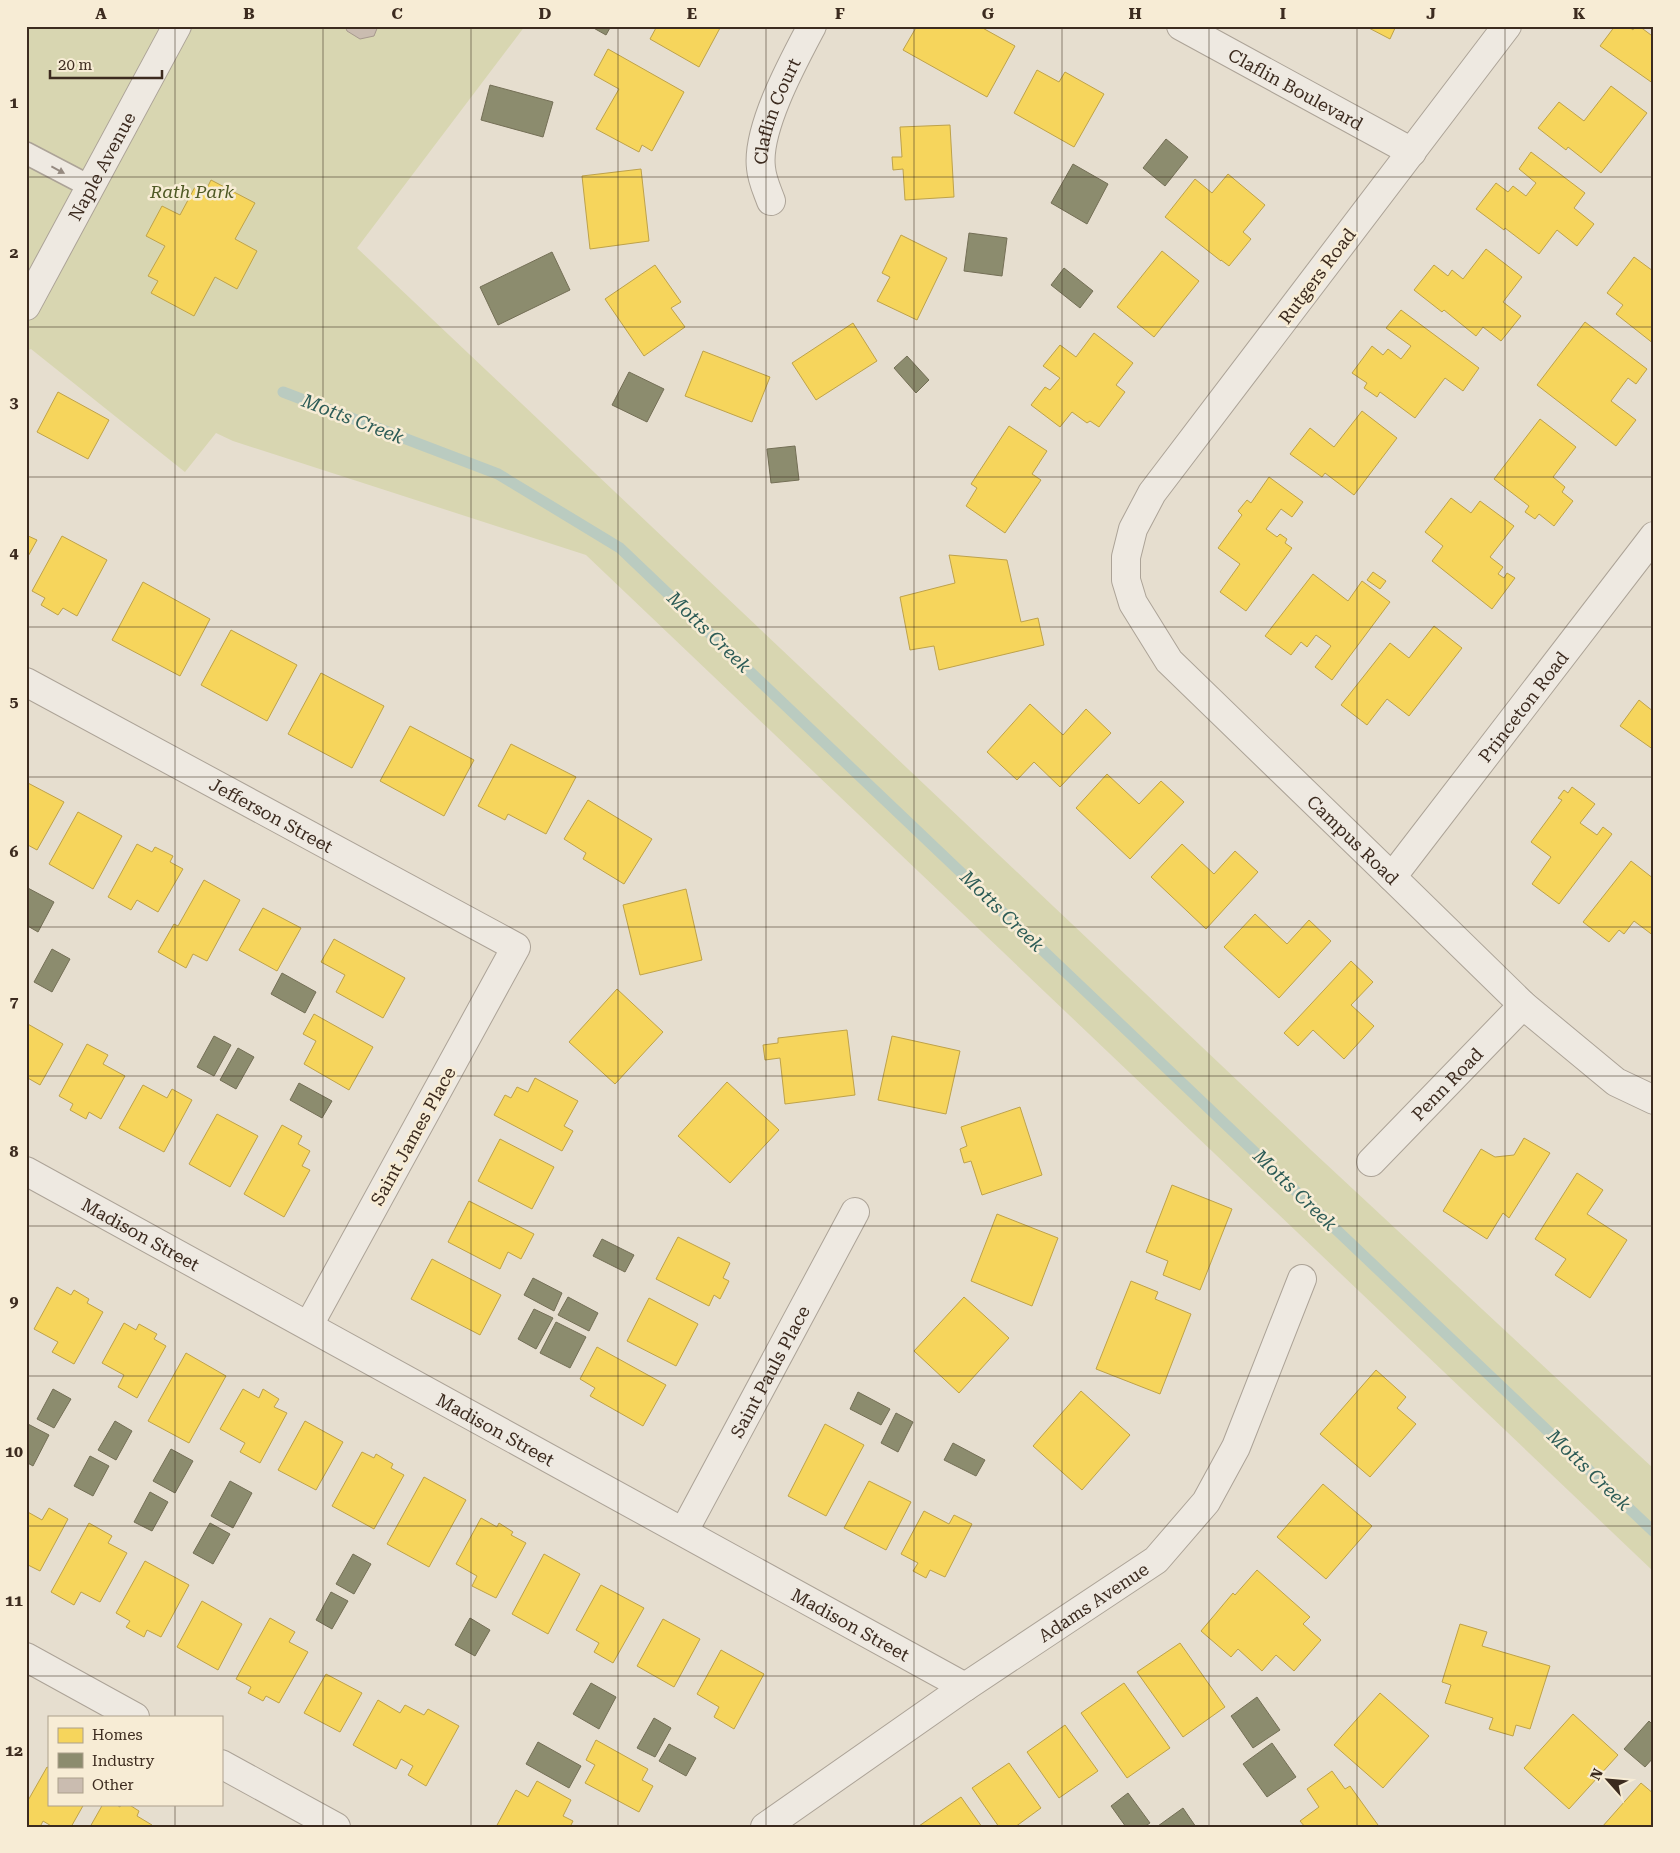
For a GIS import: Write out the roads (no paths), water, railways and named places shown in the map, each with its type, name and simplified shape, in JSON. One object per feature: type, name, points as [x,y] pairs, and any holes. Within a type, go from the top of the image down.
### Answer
[{"type":"street","name":"Naple Avenue","points":[[26,306],[178,26]]},
{"type":"street","name":"Claflin Court","points":[[771,201],[764,184],[760,166],[762,147],[768,122],[781,90],[812,26]]},
{"type":"street","name":"Claflin Boulevard","points":[[1181,26],[1412,152]]},
{"type":"street","name":"Rutgers Road","points":[[1133,529],[1152,493],[1507,26]]},
{"type":"street","name":"Campus Road","points":[[1133,529],[1126,557],[1126,580],[1133,602],[1169,661],[1523,1005],[1616,1082],[1654,1100]]},
{"type":"street","name":"Princeton Road","points":[[1392,877],[1654,536]]},
{"type":"street","name":"Jefferson Street","points":[[26,682],[516,947]]},
{"type":"street","name":"Saint James Place","points":[[309,1326],[516,947]]},
{"type":"street","name":"Penn Road","points":[[1371,1162],[1523,1005]]},
{"type":"street","name":"Madison Street","points":[[26,1171],[966,1687]]},
{"type":"street","name":"Saint Pauls Place","points":[[684,1531],[855,1212]]},
{"type":"street","name":"Adams Avenue","points":[[778,1823],[966,1687],[1156,1560],[1206,1502],[1236,1448],[1302,1278]]},
{"type":"street","points":[[26,1657],[133,1716]]},
{"type":"street","points":[[222,1765],[336,1827]]},
{"type":"lane","points":[[26,153],[91,187]]},
{"type":"waterway","name":"Motts Creek","points":[[283,392],[498,474],[620,548],[1654,1532]]},
{"type":"park label","name":"Rath Park","points":[[192,191]]}]
